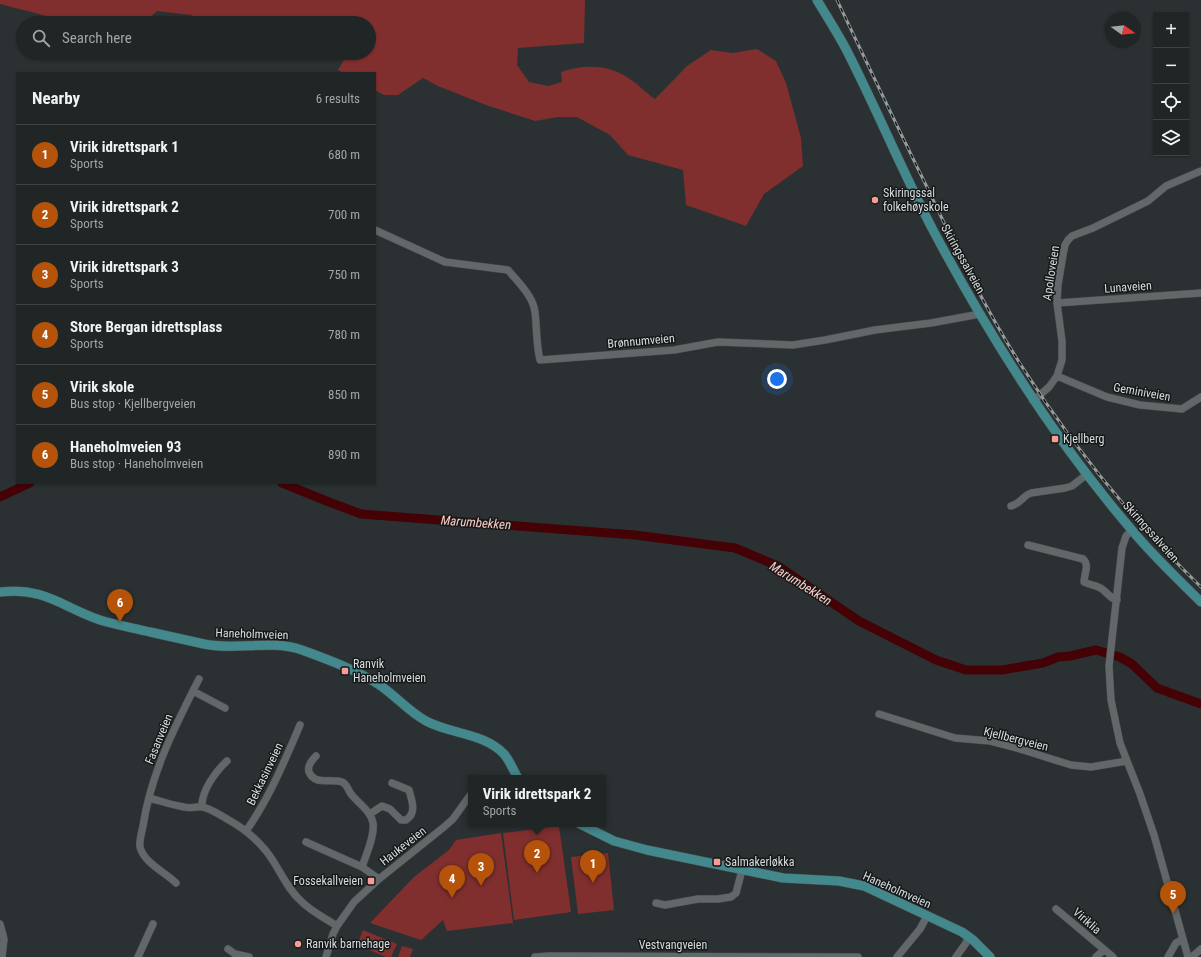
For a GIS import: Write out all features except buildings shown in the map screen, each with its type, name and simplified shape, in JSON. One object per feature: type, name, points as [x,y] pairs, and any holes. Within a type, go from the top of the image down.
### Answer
[{"type":"main road","name":"Skiringssalveien","points":[[817,0],[848,53],[934,231],[980,314],[1033,401],[1086,475],[1132,530],[1201,602]]},
{"type":"main road","name":"Haneholmveien","points":[[0,592],[21,591],[42,595],[106,622],[213,646],[235,647],[269,644],[298,648],[371,680],[413,713],[426,721],[445,729],[474,737],[492,745],[506,756],[516,775]]},
{"type":"main road","name":"Haneholmveien","points":[[586,827],[614,841],[632,847],[783,878],[839,881],[856,884],[876,891],[969,936],[990,957]]},
{"type":"street","name":"Apolloveien","points":[[1033,401],[1049,387],[1057,376],[1060,367],[1062,354],[1056,303],[1063,255],[1065,245],[1068,240],[1072,236],[1093,228],[1148,201],[1166,186],[1201,171]]},
{"type":"street","name":"Brønnumveien","points":[[376,230],[445,262],[508,270],[524,288],[535,311],[537,349],[540,360],[674,350],[718,342],[793,345],[875,330],[931,323],[980,314]]},
{"type":"street","name":"Lunaveien","points":[[1056,303],[1201,293]]},
{"type":"street","name":"Geminiveien","points":[[1057,376],[1107,397],[1140,405],[1182,409],[1201,397]]},
{"type":"street","points":[[1011,506],[1019,503],[1026,494],[1072,486],[1086,475]]},
{"type":"street","points":[[1132,530],[1124,540],[1110,650],[1109,687],[1113,715],[1120,743],[1154,835],[1189,957],[1193,956],[1201,949]]},
{"type":"street","points":[[1028,545],[1086,561],[1087,566],[1084,582],[1103,589],[1110,598],[1117,600]]},
{"type":"street","name":"Fasanveien","points":[[176,883],[144,856],[140,847],[141,837],[146,805],[164,750],[199,679]]},
{"type":"street","points":[[193,691],[225,708]]},
{"type":"street","name":"Kjellbergveien","points":[[878,714],[955,738],[990,741],[1020,748],[1071,766],[1090,767],[1127,761]]},
{"type":"street","name":"Bekkasinveien","points":[[246,831],[254,820],[273,784],[300,725]]},
{"type":"street","points":[[316,756],[308,767],[313,777],[319,780],[339,781],[344,783],[370,814],[373,822],[373,830],[362,867]]},
{"type":"street","points":[[202,807],[203,797],[215,773],[227,761]]},
{"type":"street","points":[[370,814],[382,806],[390,809],[401,820],[406,820],[411,816],[413,809],[409,790],[392,783]]},
{"type":"street","points":[[149,798],[184,807],[202,807],[224,817],[246,831],[271,858],[292,891],[301,902],[337,926]]},
{"type":"street","name":"Haukeveien","points":[[326,957],[333,934],[350,907],[379,879],[453,819],[468,798]]},
{"type":"street","points":[[306,842],[362,867],[379,879]]},
{"type":"street","points":[[656,903],[665,905],[698,899],[718,899],[731,897],[736,893],[742,870]]},
{"type":"street","name":"Viriklia","points":[[1056,909],[1113,957]]},
{"type":"street","points":[[897,957],[920,929],[927,916]]},
{"type":"street","points":[[0,924],[4,939],[2,957]]},
{"type":"street","points":[[138,957],[153,924]]},
{"type":"street","points":[[956,957],[969,936]]},
{"type":"street","points":[[1168,957],[1178,941],[1183,939]]},
{"type":"street","points":[[228,949],[236,954],[249,957]]},
{"type":"street","name":"Viriklia","points":[[1096,957],[1104,950]]},
{"type":"street","name":"Vestvangveien","points":[[535,957],[858,957]]},
{"type":"shaded area","points":[[0,0],[585,0],[584,43],[518,48],[517,65],[529,82],[548,86],[562,82],[561,72],[585,67],[610,69],[633,81],[655,99],[687,66],[711,50],[733,53],[757,49],[776,61],[786,83],[801,138],[803,166],[764,194],[746,226],[686,205],[683,170],[628,155],[610,135],[577,117],[558,117],[535,121],[486,105],[438,86],[423,78],[398,95],[384,95],[376,91],[376,72],[342,72],[338,70],[344,60],[376,60],[376,16],[192,16],[157,11],[152,16],[47,16],[0,4]]},
{"type":"shaded area","points":[[559,827],[571,912],[514,920],[503,833]]},
{"type":"shaded area","points":[[501,833],[513,923],[447,931],[443,920],[421,940],[370,923],[414,877],[449,850],[456,840]]},
{"type":"shaded area","points":[[608,853],[614,910],[578,914],[571,857]]},
{"type":"shaded area","points":[[363,930],[397,944],[391,957],[386,957],[357,945]]},
{"type":"shaded area","points":[[402,946],[413,949],[410,957],[398,957]]},
{"type":"waterway","name":"Marumbekken","points":[[0,497],[28,484]]},
{"type":"waterway","name":"Marumbekken","points":[[284,484],[361,514],[635,535],[735,548],[778,566],[859,621],[936,660],[966,670],[1002,670],[1043,663],[1058,657],[1096,650],[1120,657],[1132,664],[1157,688],[1201,704]]},
{"type":"railway","points":[[837,0],[958,251],[993,319],[1019,362],[1081,452],[1127,508],[1201,587]]},
{"type":"place","name":"Skiringssal folkehøyskole","points":[[875,200]]},
{"type":"place","name":"Kjellberg","points":[[1055,439]]},
{"type":"place","name":"Haneholmveien 93","points":[[120,622]]},
{"type":"place","name":"Ranvik Haneholmveien","points":[[345,671]]},
{"type":"place","name":"Salmakerløkka","points":[[717,862]]},
{"type":"place","name":"Virik idrettspark 2","points":[[537,873]]},
{"type":"place","name":"Fossekallveien","points":[[371,881]]},
{"type":"place","name":"Virik idrettspark 1","points":[[593,883]]},
{"type":"place","name":"Virik idrettspark 3","points":[[481,886]]},
{"type":"place","name":"Store Bergan idrettsplass","points":[[452,898]]},
{"type":"place","name":"Virik skole","points":[[1173,914]]},
{"type":"place","name":"Ranvik barnehage","points":[[298,944]]}]
